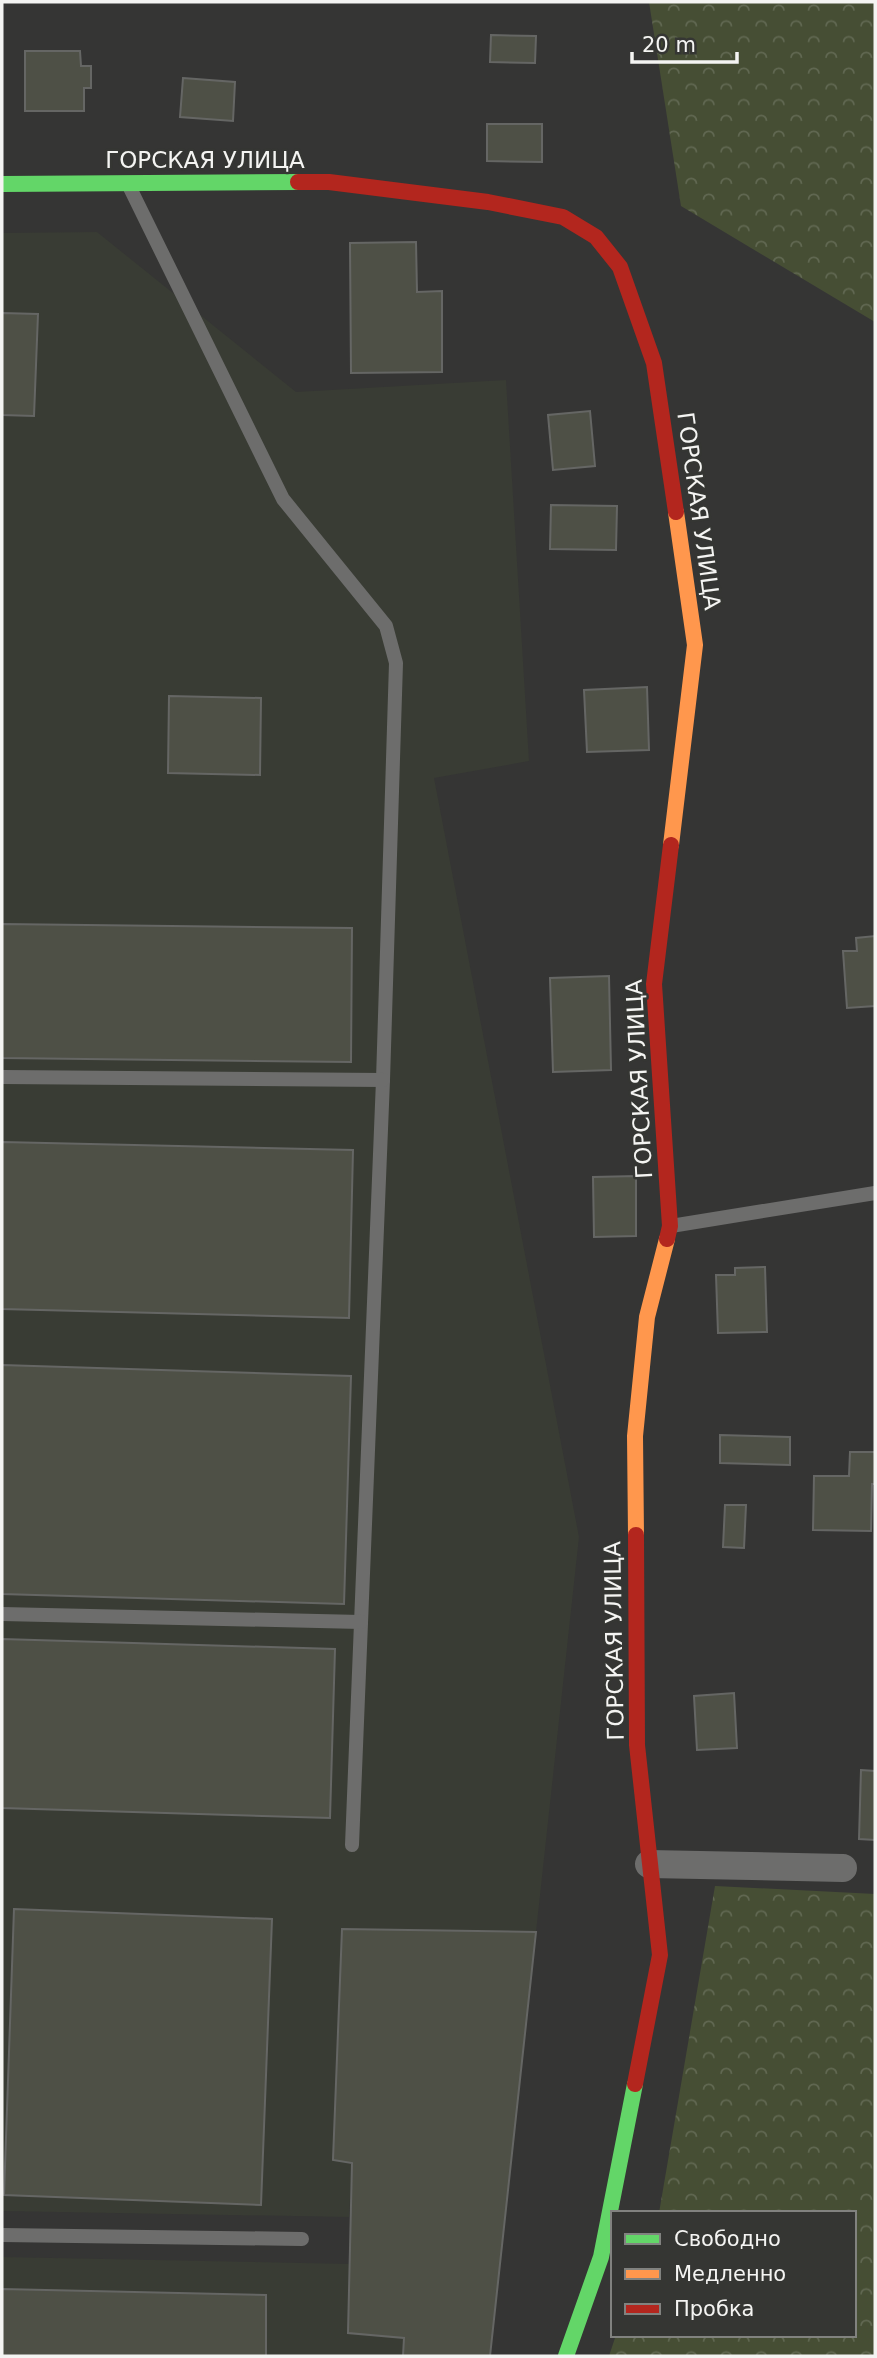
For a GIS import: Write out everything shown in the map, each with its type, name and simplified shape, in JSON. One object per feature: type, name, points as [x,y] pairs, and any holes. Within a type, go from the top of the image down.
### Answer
[{"type":"street","name":"ГОРСКАЯ УЛИЦА","points":[[2,184],[328,182],[488,202],[563,217],[596,237],[620,267],[654,363],[695,645],[654,984],[670,1226],[647,1317],[635,1436],[637,1745],[660,1955],[601,2257],[566,2356]]},
{"type":"street","points":[[649,1864],[844,1868]]},
{"type":"lane","points":[[128,183],[283,499],[386,626],[396,663],[383,1080],[352,1845]]},
{"type":"lane","points":[[2,1077],[383,1080]]},
{"type":"lane","points":[[670,1226],[875,1193]]},
{"type":"lane","points":[[2,1614],[361,1622]]},
{"type":"lane","points":[[2,2235],[302,2239]]},
{"type":"shaded area","points":[[97,232],[296,392],[506,380],[529,761],[434,778],[579,1537],[536,1932],[342,1929],[333,2160],[352,2163],[349,2217],[2,2211],[2,233]]},
{"type":"shaded area","points":[[2,2257],[349,2264],[348,2333],[404,2338],[403,2356],[2,2356]]},
{"type":"green space","points":[[649,2],[875,2],[875,322],[681,206]]},
{"type":"green space","points":[[715,1886],[875,1894],[875,2356],[609,2356],[615,2337],[856,2337],[856,2211],[659,2211]]},
{"type":"building","points":[[491,35],[536,36],[535,63],[490,62]]},
{"type":"building","points":[[25,51],[80,51],[81,66],[91,66],[91,88],[84,88],[84,111],[25,111]]},
{"type":"building","points":[[183,78],[235,82],[233,121],[180,117]]},
{"type":"building","points":[[487,124],[542,124],[542,162],[487,161]]},
{"type":"building","points":[[416,242],[417,292],[442,291],[442,372],[351,373],[350,243]]},
{"type":"building","points":[[2,313],[38,314],[34,416],[2,415]]},
{"type":"building","points":[[590,411],[595,466],[553,470],[548,415]]},
{"type":"building","points":[[551,505],[617,506],[616,550],[550,549]]},
{"type":"building","points":[[647,687],[649,750],[587,752],[584,690]]},
{"type":"building","points":[[169,696],[261,698],[260,775],[168,773]]},
{"type":"building","points":[[2,924],[352,928],[351,1062],[2,1058]]},
{"type":"building","points":[[875,936],[875,1006],[847,1008],[843,951],[857,951],[856,938]]},
{"type":"building","points":[[609,976],[611,1070],[553,1072],[550,978]]},
{"type":"building","points":[[2,1142],[353,1150],[349,1318],[2,1309]]},
{"type":"building","points":[[636,1176],[636,1236],[594,1237],[593,1177]]},
{"type":"building","points":[[765,1267],[767,1332],[718,1333],[716,1275],[735,1275],[735,1268]]},
{"type":"building","points":[[2,1365],[351,1376],[344,1604],[2,1594]]},
{"type":"building","points":[[720,1435],[790,1437],[790,1465],[720,1463]]},
{"type":"building","points":[[850,1452],[875,1452],[871,1531],[813,1530],[814,1476],[849,1476]]},
{"type":"building","points":[[725,1505],[746,1505],[744,1548],[723,1547]]},
{"type":"building","points":[[2,1639],[335,1649],[330,1818],[2,1808]]},
{"type":"building","points":[[734,1693],[737,1748],[697,1750],[694,1696]]},
{"type":"building","points":[[861,1770],[875,1771],[875,1840],[859,1839]]},
{"type":"building","points":[[14,1909],[272,1919],[261,2205],[4,2195]]},
{"type":"building","points":[[342,1929],[536,1932],[490,2356],[403,2356],[404,2338],[348,2333],[352,2163],[333,2160]]},
{"type":"building","points":[[2,2289],[266,2295],[266,2356],[2,2356]]},
{"type":"traffic: fast","points":[[2,184],[298,182]]},
{"type":"traffic: fast","points":[[566,2356],[601,2257],[635,2084]]},
{"type":"traffic: slow","points":[[671,845],[695,645],[676,512]]},
{"type":"traffic: slow","points":[[636,1535],[635,1436],[647,1317],[667,1239]]},
{"type":"traffic: jam","points":[[298,182],[329,182],[488,202],[563,217],[596,237],[620,267],[654,363],[676,512]]},
{"type":"traffic: jam","points":[[667,1239],[670,1226],[654,984],[671,845]]},
{"type":"traffic: jam","points":[[635,2084],[660,1955],[637,1745],[636,1535]]}]
